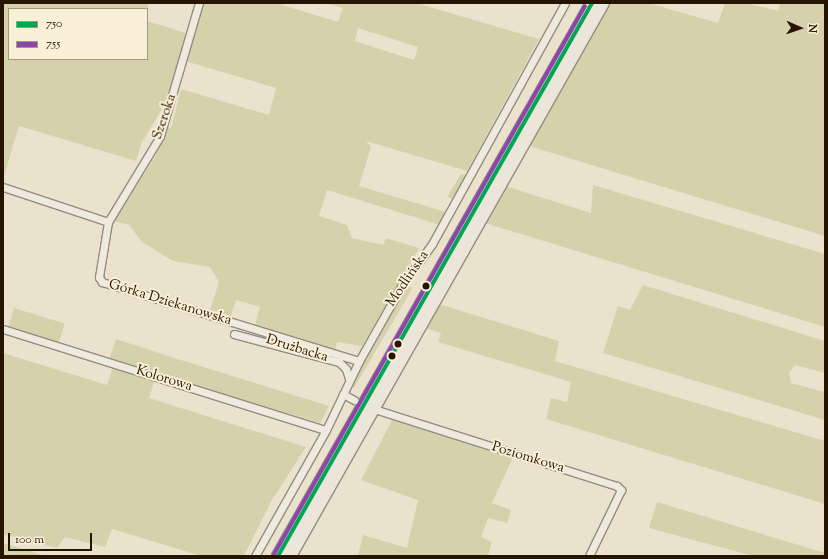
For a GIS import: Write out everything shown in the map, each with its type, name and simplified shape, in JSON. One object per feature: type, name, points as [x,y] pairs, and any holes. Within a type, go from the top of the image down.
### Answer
[{"type":"highway","points":[[278,556],[592,3]]},
{"type":"highway","points":[[290,556],[364,405],[603,3]]},
{"type":"street","name":"Szeroka","points":[[108,222],[160,136],[199,3]]},
{"type":"street","name":"Modlińska","points":[[255,556],[326,430],[349,379],[359,361],[402,285],[432,244],[565,3]]},
{"type":"street","points":[[3,187],[108,222]]},
{"type":"street","name":"Górka Dziekanowska","points":[[108,222],[99,277],[102,282],[359,361]]},
{"type":"street","name":"Kolorowa","points":[[3,329],[326,430]]},
{"type":"street","name":"Drużbacka","points":[[234,334],[339,362],[346,369],[349,379]]},
{"type":"street","points":[[342,394],[364,405]]},
{"type":"street","name":"Poziomkowa","points":[[364,405],[618,486],[621,490],[597,532],[589,556]]},
{"type":"shaded area","points":[[3,3],[149,3],[147,8],[8,8],[8,60],[148,60],[148,21],[186,33],[167,101],[142,142],[136,161],[19,126],[3,179]]},
{"type":"shaded area","points":[[203,3],[276,3],[338,22],[343,8],[326,3],[416,3],[539,39],[467,171],[366,141],[371,147],[359,186],[446,212],[440,225],[327,190],[319,216],[347,225],[352,238],[383,245],[386,238],[419,248],[362,346],[337,342],[335,350],[255,325],[260,307],[236,300],[231,316],[210,310],[219,282],[210,267],[173,261],[142,242],[129,225],[114,221],[155,157],[168,127],[171,128],[181,89],[269,115],[276,88],[185,61]],"holes":[[[358,28],[418,47],[414,60],[355,41]]]},
{"type":"shaded area","points":[[608,3],[648,3],[718,23],[725,3],[745,3],[778,11],[780,3],[825,3],[825,236],[529,146]]},
{"type":"shaded area","points":[[461,174],[466,175],[453,199],[447,197]]},
{"type":"shaded area","points":[[593,185],[825,254],[825,327],[485,223],[505,186],[591,213]]},
{"type":"shaded area","points":[[406,285],[412,288],[408,296],[354,388],[350,381]]},
{"type":"shaded area","points":[[643,285],[825,341],[825,373],[795,365],[789,373],[791,383],[825,392],[825,420],[603,353],[618,306],[630,310]]},
{"type":"shaded area","points":[[439,304],[559,341],[555,361],[825,441],[825,504],[546,419],[551,398],[567,402],[571,382],[438,342],[441,333],[425,328]]},
{"type":"shaded area","points":[[14,308],[65,323],[59,344],[8,328]]},
{"type":"shaded area","points":[[116,339],[329,406],[320,423],[109,360]]},
{"type":"shaded area","points":[[3,353],[107,385],[113,367],[155,379],[149,398],[306,447],[272,500],[244,556],[201,556],[112,529],[105,547],[65,537],[57,548],[3,534]]},
{"type":"shaded area","points":[[356,408],[274,556],[270,556],[347,421]]},
{"type":"shaded area","points":[[392,420],[513,457],[492,503],[511,510],[507,523],[488,518],[481,537],[492,542],[488,556],[358,556],[363,535],[407,548],[418,500],[361,480]]},
{"type":"shaded area","points":[[657,502],[825,553],[825,556],[753,556],[649,528]]},
{"type":"shaded area","points":[[3,543],[46,556],[3,556]]},
{"type":"transit line","name":"750","points":[[278,556],[592,3]]},
{"type":"transit line","name":"755","points":[[273,556],[585,6]]}]
